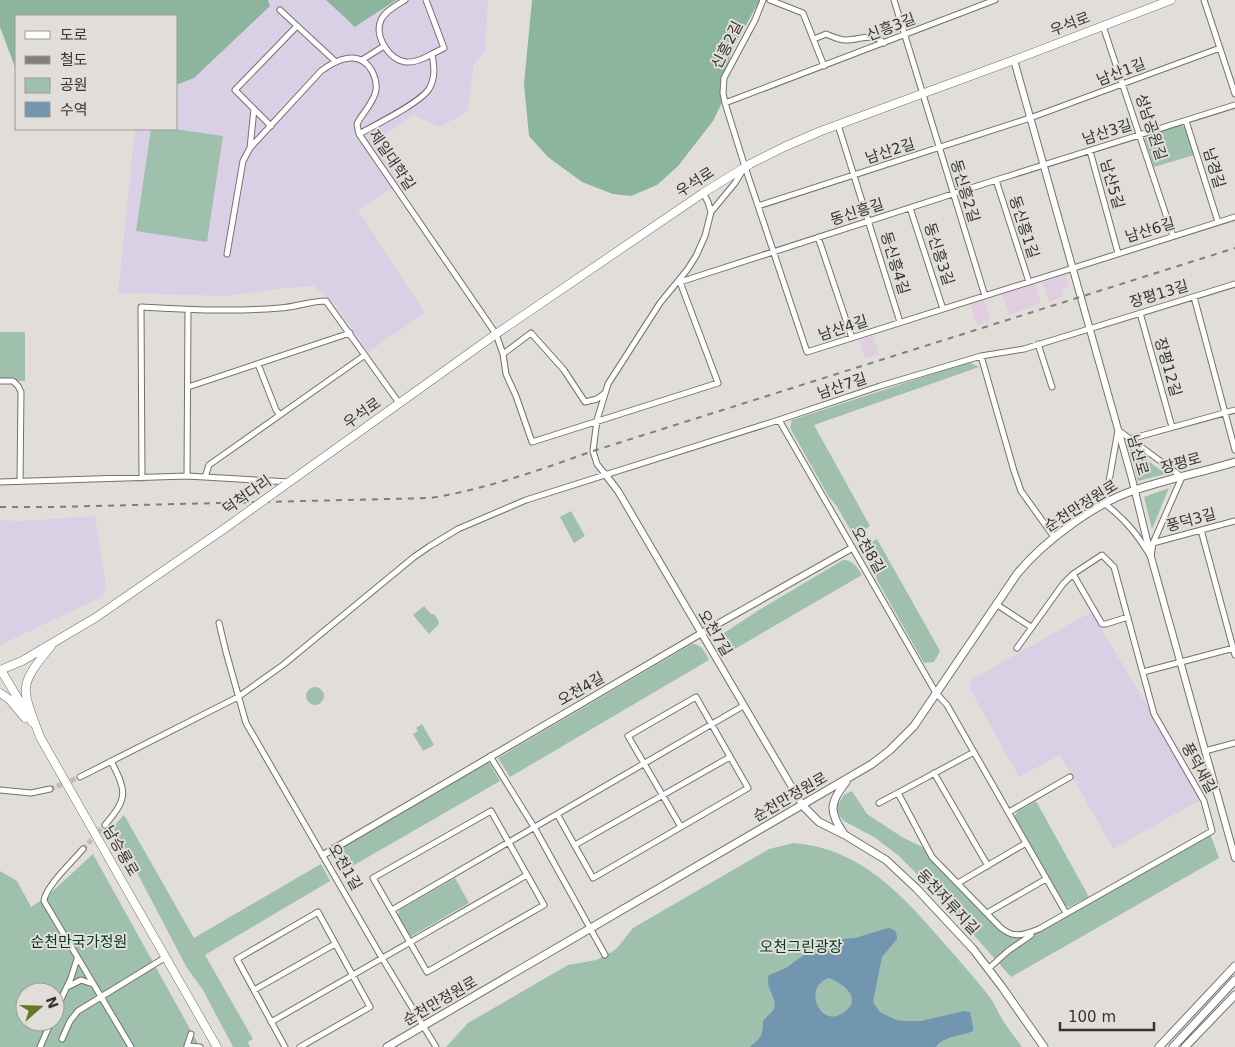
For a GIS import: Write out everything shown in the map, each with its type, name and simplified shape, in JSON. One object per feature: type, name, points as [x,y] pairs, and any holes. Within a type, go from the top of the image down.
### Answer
[{"type":"main road","name":"우석로","points":[[287,483],[496,334],[703,193],[745,167],[784,147],[838,125],[1169,0]]},
{"type":"main road","name":"장평로","points":[[1135,490],[1235,462]]},
{"type":"main road","name":"덕척다리","points":[[52,644],[95,618],[287,483]]},
{"type":"main road","name":"순천만정원로","points":[[387,1047],[803,806],[872,764],[905,735],[924,713],[936,692],[996,604],[1028,561],[1054,537],[1105,504],[1135,490]]},
{"type":"main road","points":[[0,670],[22,661],[52,644]]},
{"type":"main road","points":[[40,737],[26,696],[26,687],[31,674],[52,644]]},
{"type":"main road","name":"남승룡로","points":[[0,670],[217,1047]]},
{"type":"main road","points":[[0,693],[9,699],[40,737]]},
{"type":"main road","points":[[845,834],[836,823],[833,803],[837,794],[849,779]]},
{"type":"main road","name":"동천저류지길","points":[[803,806],[819,822],[845,834],[898,870],[949,922],[988,969],[1044,1047]]},
{"type":"main road","points":[[1159,1047],[1235,966]]},
{"type":"main road","points":[[1173,1047],[1235,980]]},
{"type":"main road","points":[[1185,1047],[1235,995]]},
{"type":"street","points":[[405,0],[385,14],[380,20],[379,28],[384,46],[403,62],[421,60],[444,48],[426,0]]},
{"type":"street","name":"신흥2길","points":[[726,103],[723,93],[724,78],[755,20],[763,0]]},
{"type":"street","points":[[770,0],[802,13],[824,66]]},
{"type":"street","name":"동신흥2길","points":[[894,0],[985,296]]},
{"type":"street","name":"신흥3길","points":[[726,103],[995,0]]},
{"type":"street","points":[[1204,0],[1235,94]]},
{"type":"street","points":[[280,10],[336,62]]},
{"type":"street","points":[[271,126],[235,90],[297,26]]},
{"type":"street","name":"성남공원길","points":[[1103,26],[1124,84],[1173,236]]},
{"type":"street","points":[[814,39],[826,34],[847,40],[875,37],[884,43]]},
{"type":"street","points":[[227,254],[243,161],[250,148],[322,71],[336,62],[350,57],[362,60],[384,46]]},
{"type":"street","name":"남산1길","points":[[1030,118],[1220,48]]},
{"type":"street","points":[[359,134],[425,94],[430,87],[435,71],[432,54]]},
{"type":"street","name":"제일대학길","points":[[362,60],[370,66],[374,74],[376,90],[374,98],[357,124],[359,134],[496,334],[503,354]]},
{"type":"street","name":"남산로","points":[[1014,60],[1135,490],[1151,557],[1235,858]]},
{"type":"street","points":[[605,474],[597,464],[593,451],[597,420],[608,384],[660,303],[692,264],[705,236],[711,212],[745,167],[726,103]]},
{"type":"street","name":"남산3길","points":[[1043,166],[1235,105]]},
{"type":"street","points":[[250,148],[254,109]]},
{"type":"street","name":"남산2길","points":[[758,206],[1030,118]]},
{"type":"street","name":"남경길","points":[[1186,120],[1218,222]]},
{"type":"street","name":"동신흥4길","points":[[838,125],[900,322]]},
{"type":"street","name":"남산5길","points":[[1090,151],[1118,253]]},
{"type":"street","name":"동신흥길","points":[[679,281],[1043,166]]},
{"type":"street","name":"남산4길","points":[[745,167],[807,352],[1072,268]]},
{"type":"street","name":"동신흥1길","points":[[996,180],[1029,282]]},
{"type":"street","points":[[703,193],[711,212]]},
{"type":"street","name":"동신흥3길","points":[[910,208],[943,309]]},
{"type":"street","name":"남산6길","points":[[1072,268],[1235,217]]},
{"type":"street","points":[[818,238],[852,338]]},
{"type":"street","points":[[605,393],[597,399],[585,402],[564,370],[531,333],[503,354],[506,374],[532,442],[718,383],[679,281]]},
{"type":"street","name":"장평13길","points":[[1090,329],[1235,284]]},
{"type":"street","points":[[1194,297],[1235,450]]},
{"type":"street","points":[[142,478],[141,307],[188,310],[279,308],[326,301],[399,404]]},
{"type":"street","points":[[187,476],[188,310]]},
{"type":"street","name":"장평12길","points":[[1140,313],[1172,427]]},
{"type":"street","name":"남산7길","points":[[80,777],[238,697],[283,664],[414,557],[445,536],[512,505],[880,386],[981,356],[1014,351],[1090,329]]},
{"type":"street","points":[[188,387],[350,333]]},
{"type":"street","points":[[1038,344],[1052,387]]},
{"type":"street","points":[[205,476],[209,466],[365,356]]},
{"type":"street","points":[[981,356],[1021,491],[1054,537]]},
{"type":"street","points":[[258,364],[276,410],[280,415]]},
{"type":"street","points":[[0,381],[13,381],[21,392],[20,481]]},
{"type":"street","points":[[1130,439],[1235,410]]},
{"type":"street","name":"오천8길","points":[[779,420],[936,692]]},
{"type":"street","points":[[1118,430],[1182,477],[1154,543],[1151,557],[1137,534],[1105,504],[1118,430]]},
{"type":"street","name":"오천7길","points":[[605,474],[618,491],[700,634],[803,806]]},
{"type":"street","points":[[0,482],[205,476],[287,483]]},
{"type":"street","name":"풍덕3길","points":[[1154,543],[1235,521]]},
{"type":"street","points":[[1201,530],[1235,655]]},
{"type":"street","name":"오천4길","points":[[324,855],[490,756],[852,548]]},
{"type":"street","name":"풍덕새길","points":[[1010,934],[1024,935],[1039,929],[1212,831],[1204,801],[1154,714],[1114,567],[1102,555],[1073,574],[1063,584],[1017,648]]},
{"type":"street","points":[[1073,574],[1102,624],[1128,617]]},
{"type":"street","points":[[996,604],[1031,627]]},
{"type":"street","name":"오천1길","points":[[219,623],[246,723],[422,1027],[436,1047]]},
{"type":"street","points":[[1143,672],[1234,648]]},
{"type":"street","points":[[936,692],[947,706],[1066,913]]},
{"type":"street","points":[[557,814],[593,878],[681,827],[748,788],[696,697],[628,736],[681,827]]},
{"type":"street","points":[[392,910],[743,706]]},
{"type":"street","points":[[1205,751],[1235,743]]},
{"type":"street","points":[[879,803],[974,752]]},
{"type":"street","points":[[490,756],[534,828],[605,955]]},
{"type":"street","points":[[575,845],[730,757]]},
{"type":"street","points":[[105,825],[116,812],[124,795],[120,779],[111,761]]},
{"type":"street","points":[[934,773],[988,866]]},
{"type":"street","points":[[1009,812],[1070,777]]},
{"type":"street","points":[[0,790],[31,793],[50,789]]},
{"type":"street","points":[[898,793],[932,857],[1000,927],[1010,934],[1012,942],[1010,950]]},
{"type":"street","points":[[491,811],[527,875],[544,905],[427,972],[373,878],[491,811]]},
{"type":"street","points":[[958,883],[1026,843]]},
{"type":"street","points":[[83,849],[51,887],[44,901],[130,1047]]},
{"type":"street","points":[[271,1022],[527,875]]},
{"type":"street","points":[[987,913],[1046,879]]},
{"type":"street","points":[[285,1047],[237,959],[318,912],[370,1006],[300,1047]]},
{"type":"street","points":[[988,969],[1039,929]]},
{"type":"street","points":[[254,990],[335,944]]},
{"type":"street","points":[[62,1039],[73,1016],[166,957]]},
{"type":"street","points":[[65,991],[77,959]]},
{"type":"street","points":[[67,987],[81,980],[93,984]]},
{"type":"street","points":[[40,1047],[46,1032]]},
{"type":"street","points":[[191,1034],[186,1046],[200,1047]]},
{"type":"shaded area","points":[[268,0],[326,0],[356,27],[396,0],[488,0],[485,52],[474,63],[468,111],[440,127],[413,115],[374,143],[400,183],[358,210],[425,313],[368,352],[336,305],[314,286],[226,296],[118,293],[135,130],[178,130],[178,84],[194,78],[269,6]]},
{"type":"shaded area","points":[[1066,274],[1070,286],[1061,289],[1064,296],[1049,302],[1043,282]]},
{"type":"shaded area","points":[[1035,284],[1041,303],[1009,315],[1002,294]]},
{"type":"shaded area","points":[[984,300],[991,320],[977,325],[970,303]]},
{"type":"shaded area","points":[[873,336],[879,354],[865,359],[859,340]]},
{"type":"shaded area","points":[[95,516],[106,586],[102,597],[0,645],[0,520],[20,521]]},
{"type":"shaded area","points":[[1091,612],[1147,705],[1200,800],[1113,849],[1060,755],[1019,777],[970,689],[971,680]]},
{"type":"green space","points":[[0,0],[268,0],[270,6],[194,78],[178,84],[178,15],[15,15],[15,67],[0,27]]},
{"type":"green space","points":[[326,0],[396,0],[355,27]]},
{"type":"green space","points":[[532,0],[760,0],[732,50],[724,78],[724,98],[713,121],[678,166],[657,185],[631,196],[613,194],[582,182],[548,157],[529,136],[524,84]]},
{"type":"green space","points":[[1180,125],[1185,127],[1194,155],[1154,167],[1145,139],[1148,135]]},
{"type":"green space","points":[[178,129],[223,136],[207,242],[136,231],[151,130]]},
{"type":"green space","points":[[0,332],[25,332],[25,381],[0,381]]},
{"type":"green space","points":[[969,362],[979,367],[814,425],[870,526],[858,534],[851,531],[836,505],[829,497],[790,428],[792,420]]},
{"type":"green space","points":[[1129,447],[1166,474],[1138,481]]},
{"type":"green space","points":[[1169,488],[1152,529],[1144,497]]},
{"type":"green space","points":[[571,511],[585,536],[574,543],[560,517]]},
{"type":"green space","points":[[877,539],[940,651],[934,662],[924,663],[877,580],[875,570],[864,552],[866,545]]},
{"type":"green space","points":[[843,560],[852,563],[862,575],[726,654],[721,641],[724,633]]},
{"type":"green space","points":[[424,606],[431,614],[434,614],[439,624],[429,634],[413,615]]},
{"type":"green space","points":[[692,644],[701,647],[709,660],[510,777],[498,758]]},
{"type":"green space","points":[[311,687],[319,687],[324,692],[322,703],[311,705],[306,700],[306,692]]},
{"type":"green space","points":[[422,724],[434,745],[423,751],[413,734],[418,731],[416,728]]},
{"type":"green space","points":[[489,762],[500,781],[342,872],[334,858],[337,850]]},
{"type":"green space","points":[[852,791],[867,814],[902,837],[922,847],[1000,931],[1008,934],[1025,937],[1041,931],[1210,834],[1219,858],[1011,977],[947,905],[899,856],[874,837],[844,821],[839,815],[837,807],[844,795]]},
{"type":"green space","points":[[1036,801],[1089,897],[1069,907],[1065,906],[1014,817],[1017,812]]},
{"type":"green space","points":[[124,815],[194,938],[321,864],[330,881],[205,955],[253,1039],[248,1042],[250,1047],[233,1047],[203,990],[187,968],[113,827]]},
{"type":"green space","name":"오천그린광장","points":[[794,843],[817,847],[839,854],[859,864],[895,891],[966,968],[991,999],[1004,1023],[1022,1047],[446,1047],[468,1023],[568,965],[596,960],[612,952],[633,928],[769,849]]},
{"type":"green space","name":"순천만국가정원","points":[[93,854],[200,1047],[0,1047],[0,871],[17,881],[31,907],[45,898]]},
{"type":"green space","points":[[455,878],[469,903],[410,937],[398,916],[399,910]]},
{"type":"water","points":[[888,928],[896,933],[897,939],[882,957],[873,1002],[880,1012],[896,1020],[921,1021],[964,1011],[970,1012],[973,1031],[948,1038],[936,1047],[750,1047],[761,1036],[763,1021],[774,1008],[774,1000],[768,984],[769,975],[786,968],[816,946],[831,940],[855,938]],"holes":[[[829,978],[846,988],[852,997],[849,1008],[835,1016],[828,1016],[822,1011],[817,1005],[815,997],[816,990],[821,983]]]},
{"type":"tunnel","points":[[50,789],[80,777]]},
{"type":"tunnel","points":[[83,849],[105,825]]},
{"type":"railway","points":[[0,507],[431,498],[472,490],[1235,248]]}]
